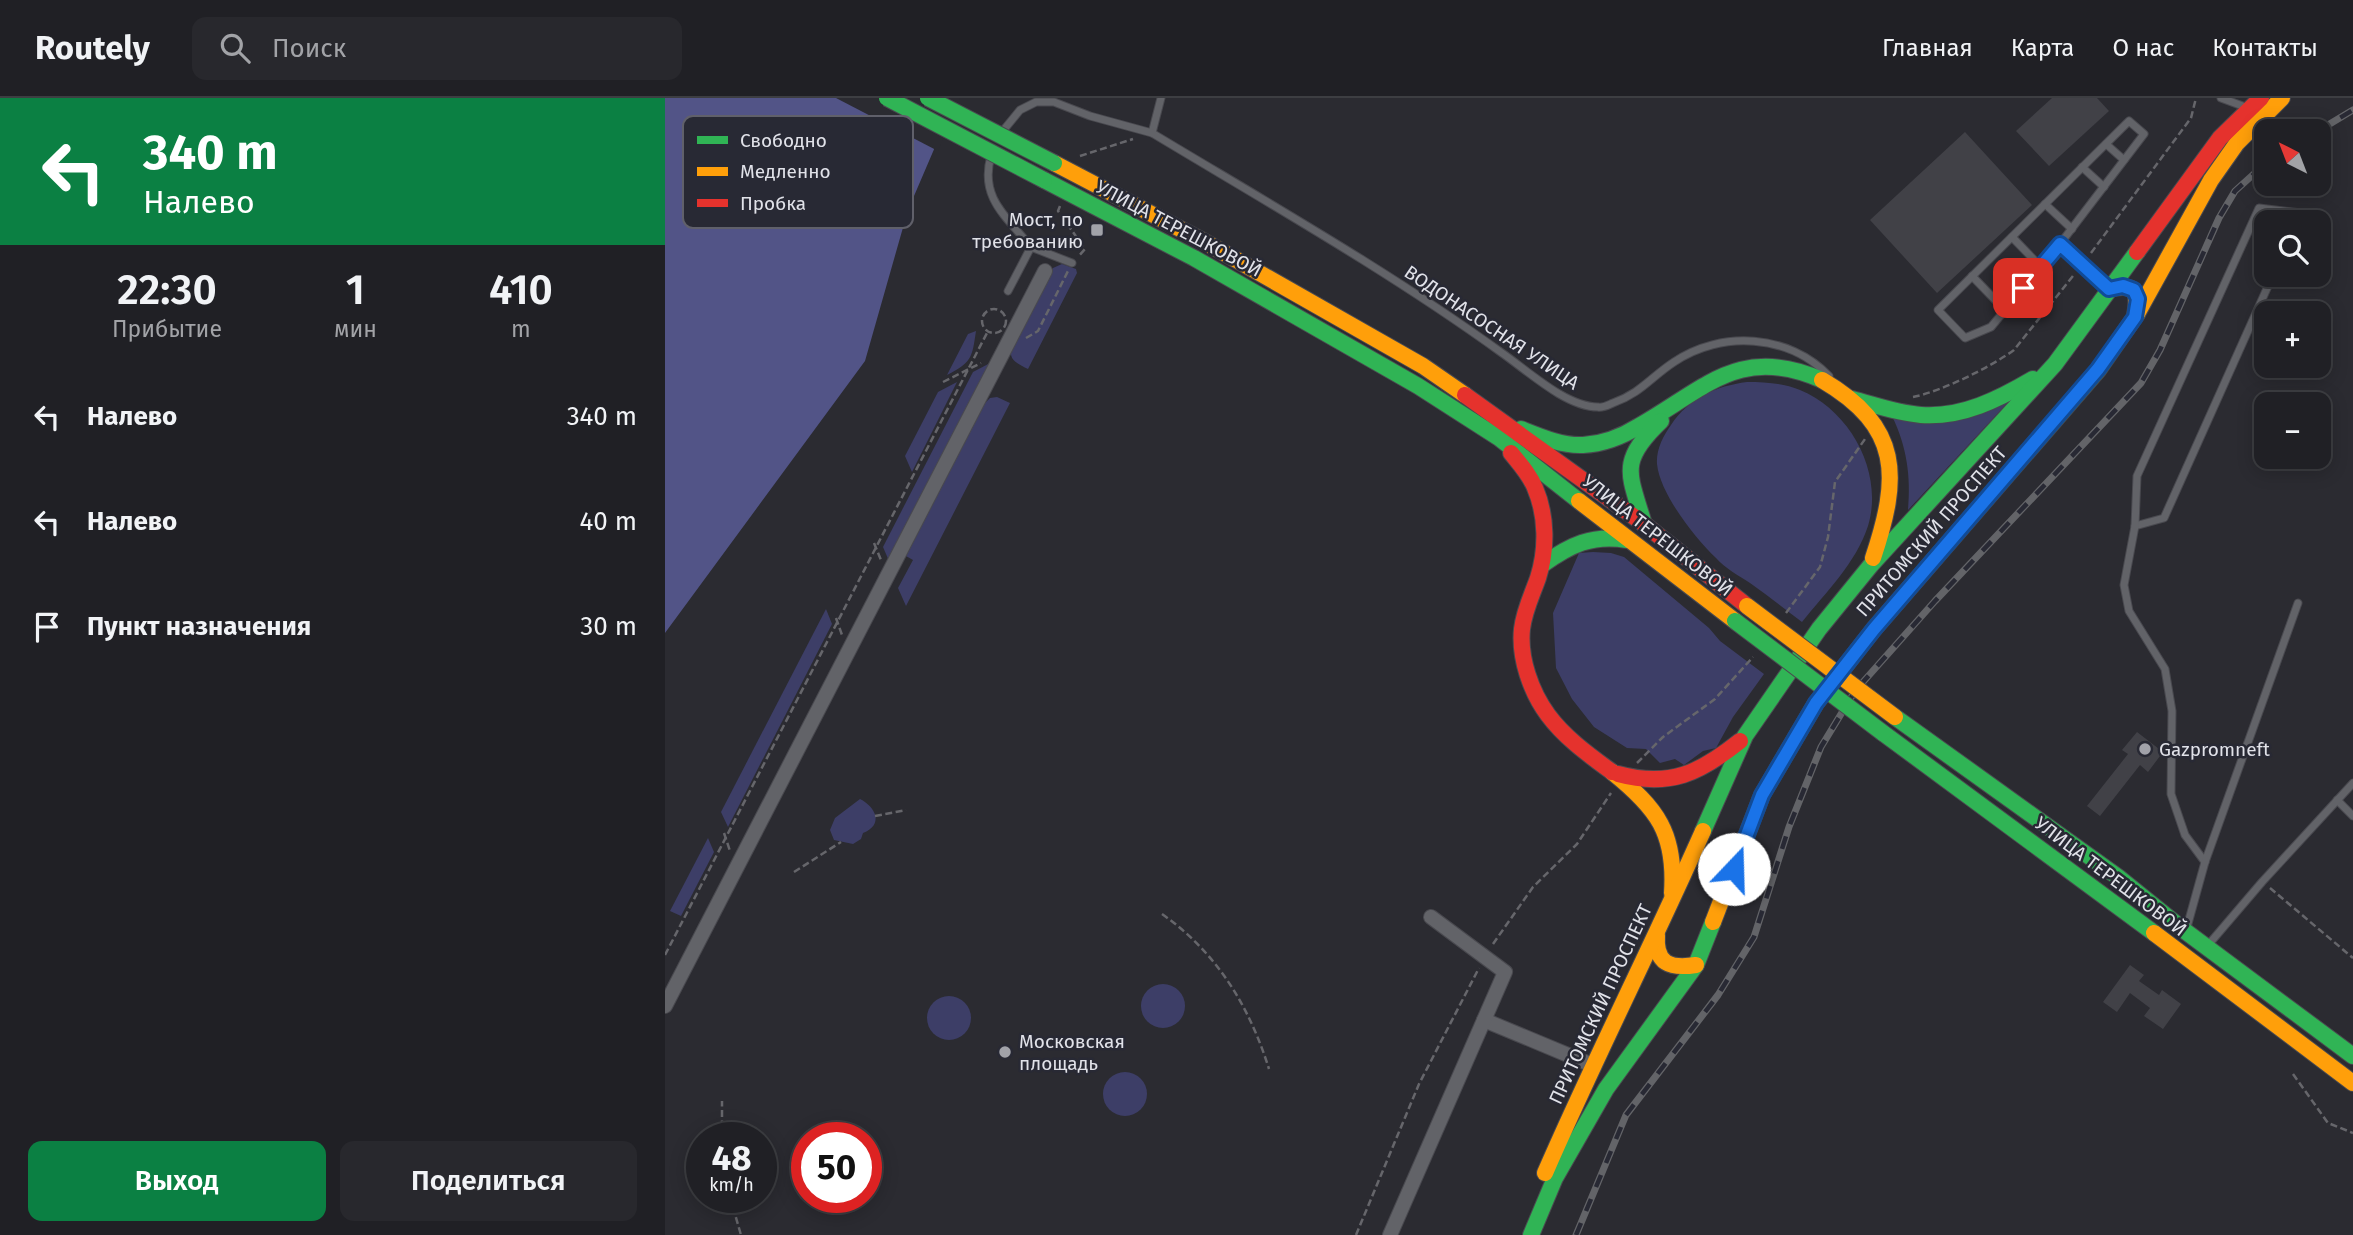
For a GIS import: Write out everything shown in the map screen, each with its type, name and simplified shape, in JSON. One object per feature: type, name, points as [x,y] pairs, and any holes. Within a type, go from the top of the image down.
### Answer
[{"type":"main road","name":"УЛИЦА ТЕРЕШКОВОЙ","points":[[887,98],[1194,258],[1354,348],[1499,438],[1627,540],[2353,1083]]},
{"type":"main road","name":"УЛИЦА ТЕРЕШКОВОЙ","points":[[928,98],[1205,242],[1423,366],[1510,425],[1644,524],[1747,606],[1895,717],[2118,877],[2353,1056]]},
{"type":"main road","name":"ПРИТОМСКИЙ ПРОСПЕКТ","points":[[1531,1235],[1555,1178],[1606,1089],[1696,965],[1762,795],[1816,703],[1874,629],[2098,369],[2135,317],[2211,180],[2237,143],[2282,98]]},
{"type":"main road","name":"ПРИТОМСКИЙ ПРОСПЕКТ","points":[[1519,1235],[1592,1065],[1671,904],[1745,736],[1819,629],[1871,565],[2055,365],[2213,146],[2255,103]]},
{"type":"main road","points":[[2109,289],[2123,286],[2134,290],[2138,299],[2135,317]]},
{"type":"main road","points":[[1852,398],[1920,415],[1958,412],[2012,392],[2055,365]]},
{"type":"main road","points":[[1510,425],[1565,445],[1591,445],[1617,438],[1706,382],[1736,370],[1764,366],[1797,370],[1829,383],[1852,398],[1883,438],[1888,464],[1889,494],[1886,520],[1871,565]]},
{"type":"main road","points":[[1644,524],[1629,479],[1630,467],[1645,437],[1687,395]]},
{"type":"main road","points":[[1499,438],[1531,479],[1538,495],[1544,527],[1542,565],[1522,628],[1525,663],[1533,691],[1545,713],[1568,740],[1656,816],[1667,838],[1672,857],[1671,904]]},
{"type":"main road","points":[[1542,565],[1562,550],[1584,540],[1606,536],[1627,540]]},
{"type":"main road","points":[[1614,781],[1677,778],[1712,764],[1745,736]]},
{"type":"main road","points":[[1657,934],[1658,956],[1664,962],[1686,968],[1696,965]]},
{"type":"street","points":[[665,1006],[1045,271]]},
{"type":"street","points":[[1390,1235],[1505,972],[1431,917]]},
{"type":"street","points":[[1484,1020],[1592,1065]]},
{"type":"lane","points":[[1152,133],[1161,98]]},
{"type":"lane","points":[[2221,98],[2255,103]]},
{"type":"lane","name":"ВОДОНАСОСНАЯ УЛИЦА","points":[[1031,247],[991,197],[986,180],[990,158],[1005,126],[1020,110],[1036,102],[1054,102],[1090,116],[1152,133],[1443,310],[1575,403],[1599,408],[1641,390],[1671,363],[1688,353],[1710,344],[1750,341],[1797,351],[1821,367],[1852,398]]},
{"type":"lane","points":[[2129,121],[2144,134],[2124,160],[2072,229],[1991,327],[1965,338],[1938,310],[2129,121]]},
{"type":"lane","points":[[2106,144],[2124,160]]},
{"type":"lane","points":[[2082,167],[2104,187]]},
{"type":"lane","points":[[2045,204],[2072,229]]},
{"type":"lane","points":[[2258,210],[2276,210]]},
{"type":"lane","points":[[2205,862],[2185,835],[2171,794],[2172,710],[2165,669],[2129,611],[2124,585],[2135,526],[2137,476],[2254,219]]},
{"type":"lane","points":[[2012,237],[2041,267]]},
{"type":"lane","points":[[2060,244],[2109,289]]},
{"type":"lane","points":[[1008,291],[1031,247],[1072,263]]},
{"type":"lane","points":[[1972,276],[2005,310]]},
{"type":"lane","points":[[2135,526],[2164,518],[2268,287]]},
{"type":"lane","points":[[2186,931],[2205,862],[2298,603]]},
{"type":"lane","points":[[2207,947],[2262,881],[2353,783]]},
{"type":"lane","points":[[2337,800],[2353,816]]},
{"type":"path","points":[[2091,253],[2190,118],[2196,98]]},
{"type":"path","points":[[1060,167],[1072,159],[1152,133]]},
{"type":"path","points":[[1058,211],[1085,248]]},
{"type":"path","points":[[1895,410],[1910,397],[1929,394],[2014,350],[2073,276]]},
{"type":"path","points":[[991,309],[999,310],[1006,319],[1005,326],[995,333],[988,331],[983,325],[982,317],[991,309]]},
{"type":"path","points":[[665,955],[988,331]]},
{"type":"path","points":[[1356,1235],[1419,1084],[1484,957],[1533,887],[1577,844],[1614,781]]},
{"type":"path","points":[[876,816],[906,810]]},
{"type":"path","points":[[794,872],[841,842]]},
{"type":"path","points":[[2262,881],[2353,958]]},
{"type":"path","points":[[1162,914],[1218,965],[1248,1013],[1269,1069]]},
{"type":"path","points":[[2293,1074],[2328,1123],[2353,1133]]},
{"type":"path","points":[[722,1101],[722,1122]]},
{"type":"path","points":[[735,1213],[741,1235]]},
{"type":"shaded area","points":[[665,98],[956,98],[913,198],[913,116],[683,116],[683,228],[903,228],[865,361],[665,633]]},
{"type":"shaded area","points":[[1062,264],[1076,269],[1077,273],[1028,369],[1013,359],[1011,349],[1053,268]]},
{"type":"shaded area","points":[[976,331],[969,358],[947,375],[968,334]]},
{"type":"shaded area","points":[[994,361],[889,561],[883,547],[973,372]]},
{"type":"shaded area","points":[[957,382],[912,472],[905,456],[938,392]]},
{"type":"shaded area","points":[[1747,382],[1787,386],[1818,400],[1848,428],[1867,465],[1872,506],[1863,540],[1839,577],[1802,622],[1720,562],[1708,549],[1671,502],[1657,464],[1659,448],[1665,434],[1686,407],[1714,390]]},
{"type":"shaded area","points":[[997,397],[1010,403],[906,606],[898,588],[913,560],[906,556],[985,403],[990,398]]},
{"type":"shaded area","points":[[2011,399],[1908,510],[1907,462],[1892,416]]},
{"type":"shaded area","points":[[1593,552],[1624,557],[1709,628],[1720,641],[1764,674],[1733,717],[1716,748],[1703,751],[1684,765],[1675,759],[1660,763],[1646,749],[1627,748],[1594,727],[1572,699],[1556,668],[1553,613],[1579,553]]},
{"type":"shaded area","points":[[826,609],[832,624],[728,827],[721,812]]},
{"type":"shaded area","points":[[860,799],[874,811],[874,825],[853,844],[834,840],[830,830],[835,818]]},
{"type":"shaded area","points":[[708,838],[714,852],[681,916],[670,911]]},
{"type":"shaded area","points":[[1163,984],[1172,985],[1179,990],[1184,997],[1184,1015],[1179,1022],[1172,1027],[1163,1028],[1154,1027],[1147,1022],[1142,1015],[1141,1006],[1142,997],[1147,990],[1154,985]]},
{"type":"shaded area","points":[[949,996],[958,997],[965,1002],[970,1009],[970,1027],[965,1034],[958,1039],[949,1040],[940,1039],[933,1034],[928,1027],[927,1018],[928,1009],[933,1002],[940,997]]},
{"type":"shaded area","points":[[1125,1072],[1134,1073],[1141,1078],[1146,1085],[1146,1103],[1141,1110],[1134,1115],[1125,1116],[1116,1115],[1109,1110],[1104,1103],[1103,1094],[1104,1085],[1109,1078],[1116,1073]]},
{"type":"pier","points":[[836,98],[960,98],[938,151],[913,138],[913,116],[871,116]]},
{"type":"building","points":[[2052,98],[2097,98],[2109,111],[2049,166],[2016,131]]},
{"type":"building","points":[[1965,132],[2032,205],[1937,293],[1870,220]]},
{"type":"building","points":[[2137,732],[2163,752],[2148,772],[2140,765],[2100,816],[2087,806],[2128,754],[2122,750]]},
{"type":"building","points":[[2130,965],[2144,975],[2139,981],[2159,995],[2162,990],[2181,1004],[2163,1029],[2144,1016],[2150,1008],[2130,993],[2117,1012],[2103,1002]]},
{"type":"railway","points":[[2331,123],[2353,110]]},
{"type":"railway","points":[[1576,1235],[1626,1115],[1718,995],[1754,937],[1789,827],[1821,747],[1855,691],[1935,601],[2141,383],[2160,350],[2219,218],[2235,191],[2254,174]]},
{"type":"traffic: fast","points":[[887,98],[1044,180]]},
{"type":"traffic: fast","points":[[928,98],[1054,163]]},
{"type":"traffic: fast","points":[[1044,180],[1194,258],[1418,386],[1499,438],[1579,501]]},
{"type":"traffic: fast","points":[[1703,831],[1745,736],[1819,629],[1871,565],[2055,364],[2137,252]]},
{"type":"traffic: fast","points":[[1835,679],[1874,629],[2099,369],[2137,314]]},
{"type":"traffic: fast","points":[[1521,429],[1559,442],[1590,444],[1626,433],[1705,385],[1746,369],[1768,367],[1793,370],[1822,380]]},
{"type":"traffic: fast","points":[[1852,399],[1903,412],[1936,415],[1980,406],[2033,379]]},
{"type":"traffic: fast","points":[[1644,524],[1631,480],[1631,469],[1638,447],[1661,421]]},
{"type":"traffic: fast","points":[[1542,565],[1562,552],[1592,540],[1627,540]]},
{"type":"traffic: fast","points":[[1735,621],[1883,733]]},
{"type":"traffic: fast","points":[[1895,717],[2118,877],[2185,931],[2353,1056]]},
{"type":"traffic: fast","points":[[1883,733],[2154,933]]},
{"type":"traffic: fast","points":[[1531,1235],[1555,1178],[1606,1089],[1696,965],[1713,922]]},
{"type":"traffic: slow","points":[[2137,314],[2211,180],[2237,143],[2282,98]]},
{"type":"traffic: slow","points":[[1054,163],[1205,242],[1423,366],[1465,395]]},
{"type":"traffic: slow","points":[[2109,289],[2125,287],[2134,291],[2135,316]]},
{"type":"traffic: slow","points":[[1822,380],[1868,416],[1888,456],[1888,503],[1873,558]]},
{"type":"traffic: slow","points":[[1579,501],[1735,621]]},
{"type":"traffic: slow","points":[[1747,606],[1895,717]]},
{"type":"traffic: slow","points":[[1713,922],[1762,795],[1816,703],[1835,679]]},
{"type":"traffic: slow","points":[[1612,772],[1652,810],[1667,838],[1671,854],[1672,893]]},
{"type":"traffic: slow","points":[[1545,1173],[1703,831]]},
{"type":"traffic: slow","points":[[2154,933],[2353,1083]]},
{"type":"traffic: slow","points":[[1657,935],[1659,952],[1666,962],[1679,966],[1696,965]]},
{"type":"traffic: jam","points":[[2137,252],[2220,138],[2261,98]]},
{"type":"traffic: jam","points":[[1465,395],[1644,524],[1747,606]]},
{"type":"traffic: jam","points":[[1511,453],[1533,483],[1544,521],[1541,567],[1522,629],[1522,651],[1527,674],[1536,696],[1555,723],[1578,746],[1612,772]]},
{"type":"traffic: jam","points":[[1618,774],[1653,779],[1683,775],[1711,762],[1740,741]]},
{"type":"place","name":"Мост, по требованию","points":[[1097,230]]},
{"type":"place","name":"Gazpromneft","points":[[2145,749]]},
{"type":"place","name":"Московская площадь","points":[[1005,1052]]},
{"type":"route","points":[[1734,869],[1762,795],[1816,703],[1874,629],[2098,369],[2135,317],[2138,299],[2134,290],[2123,286],[2109,289],[2060,244],[2023,288]]}]
